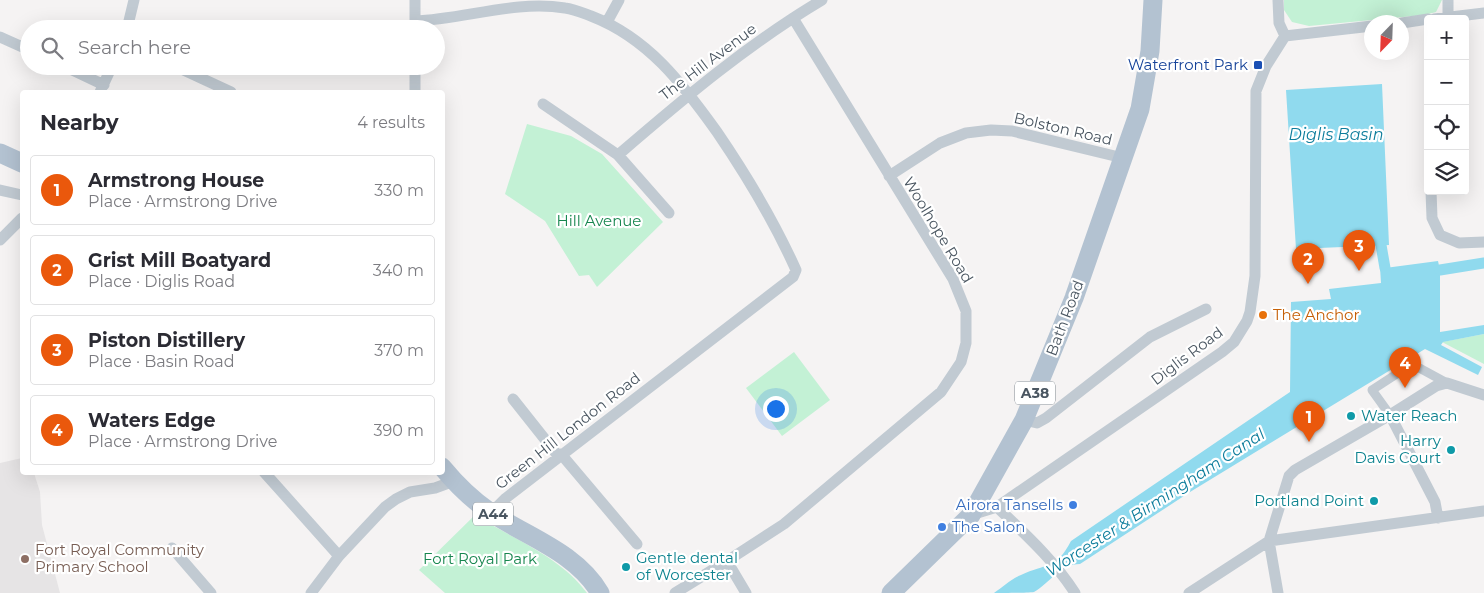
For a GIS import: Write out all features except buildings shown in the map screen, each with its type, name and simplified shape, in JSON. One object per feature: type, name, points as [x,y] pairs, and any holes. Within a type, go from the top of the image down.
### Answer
[{"type":"main road","name":"Bath Road","points":[[891,593],[971,515],[1024,420],[1074,298],[1141,99],[1150,51],[1153,0]]},
{"type":"main road","points":[[0,154],[20,162]]},
{"type":"main road","name":"A44","points":[[448,473],[475,501],[491,513],[553,548],[584,572],[600,593]]},
{"type":"street","points":[[129,20],[134,0]]},
{"type":"street","points":[[415,0],[415,20]]},
{"type":"street","points":[[607,22],[619,0]]},
{"type":"street","name":"The Hill Avenue","points":[[618,155],[689,93],[793,18],[822,0]]},
{"type":"street","points":[[1278,0],[1279,23],[1285,36],[1364,27]]},
{"type":"street","points":[[1448,0],[1448,15]]},
{"type":"street","points":[[438,20],[519,6],[566,8],[607,22],[638,42],[661,62],[689,93]]},
{"type":"street","points":[[1469,15],[1484,13]]},
{"type":"street","name":"Woolhope Road","points":[[675,593],[784,524],[941,392],[961,362],[966,343],[966,311],[953,278],[793,18]]},
{"type":"street","points":[[1409,21],[1424,20]]},
{"type":"street","name":"Diglis Road","points":[[971,515],[997,507],[1222,352],[1234,342],[1240,333],[1250,312],[1256,276],[1256,91],[1266,66],[1285,36]]},
{"type":"street","points":[[0,37],[20,46]]},
{"type":"street","points":[[79,75],[102,89],[108,75]]},
{"type":"street","points":[[194,75],[227,90]]},
{"type":"street","points":[[415,75],[415,90]]},
{"type":"street","name":"Green Hill London Road","points":[[491,513],[506,498],[793,277],[796,270],[762,203],[728,149],[689,93]]},
{"type":"street","points":[[543,104],[618,155],[669,213]]},
{"type":"street","name":"Bolston Road","points":[[889,176],[940,143],[966,133],[991,130],[1012,131],[1122,158]]},
{"type":"street","points":[[0,190],[20,195]]},
{"type":"street","points":[[1431,195],[1432,218],[1440,235],[1458,243],[1484,242]]},
{"type":"street","points":[[0,240],[20,220]]},
{"type":"street","points":[[1024,420],[1037,423],[1046,418],[1150,338],[1206,308]]},
{"type":"street","points":[[1438,518],[1436,502],[1390,415],[1372,390],[1412,364],[1447,383],[1483,395]]},
{"type":"street","points":[[1278,593],[1269,541],[1289,476],[1295,470],[1436,386],[1447,383]]},
{"type":"street","points":[[514,399],[560,456],[633,531],[637,544]]},
{"type":"street","points":[[326,593],[314,589],[339,556],[385,507],[410,492],[435,488],[448,473]]},
{"type":"street","points":[[267,475],[339,556]]},
{"type":"street","points":[[997,507],[1047,555],[1075,593]]},
{"type":"street","points":[[1189,593],[1269,541],[1484,512]]},
{"type":"street","points":[[172,548],[211,593]]},
{"type":"street","points":[[727,561],[746,593]]},
{"type":"shaded area","name":"Fort Royal Community Primary School","points":[[20,458],[20,475],[35,475],[40,492],[42,525],[60,593],[0,593],[0,463]]},
{"type":"green space","points":[[1284,0],[1442,0],[1436,12],[1424,15],[1364,15],[1364,21],[1309,26],[1292,22],[1284,10]]},
{"type":"green space","name":"Hill Avenue","points":[[527,124],[571,136],[602,154],[663,222],[597,287],[589,275],[579,276],[545,221],[505,194]]},
{"type":"green space","points":[[1484,334],[1484,364],[1442,342]]},
{"type":"green space","points":[[794,352],[830,400],[782,436],[746,388]]},
{"type":"green space","name":"Fort Royal Park","points":[[475,515],[550,558],[576,580],[587,593],[445,593],[419,570]]},
{"type":"water","name":"Diglis Basin","points":[[1382,84],[1389,245],[1296,249],[1286,90]]},
{"type":"water","name":"Worcester & Birmingham Canal","points":[[1438,261],[1440,270],[1440,332],[1484,325],[1484,334],[1443,342],[1441,345],[1482,367],[1478,375],[1425,349],[1190,492],[1080,564],[1061,570],[1034,592],[994,593],[1017,577],[1055,561],[1066,550],[1071,541],[1290,392],[1291,302],[1331,299],[1329,289],[1381,283],[1380,267],[1385,268]]},
{"type":"waterway","points":[[1381,245],[1385,268]]},
{"type":"waterway","points":[[1440,270],[1484,263]]},
{"type":"place","name":"Waterfront Park","points":[[1258,65]]},
{"type":"place","name":"Piston Distillery","points":[[1359,271]]},
{"type":"place","name":"Grist Mill Boatyard","points":[[1308,284]]},
{"type":"place","name":"The Anchor","points":[[1263,315]]},
{"type":"place","name":"Waters Edge","points":[[1405,388]]},
{"type":"place","name":"Water Reach","points":[[1351,416]]},
{"type":"place","name":"Armstrong House","points":[[1309,442]]},
{"type":"place","name":"Harry Davis Court","points":[[1451,450]]},
{"type":"place","name":"Portland Point","points":[[1374,501]]},
{"type":"place","name":"Airora Tansells","points":[[1073,505]]},
{"type":"place","name":"The Salon","points":[[942,527]]},
{"type":"place","name":"Fort Royal Community Primary School","points":[[25,559]]},
{"type":"place","name":"Gentle dental of Worcester","points":[[626,567]]}]
